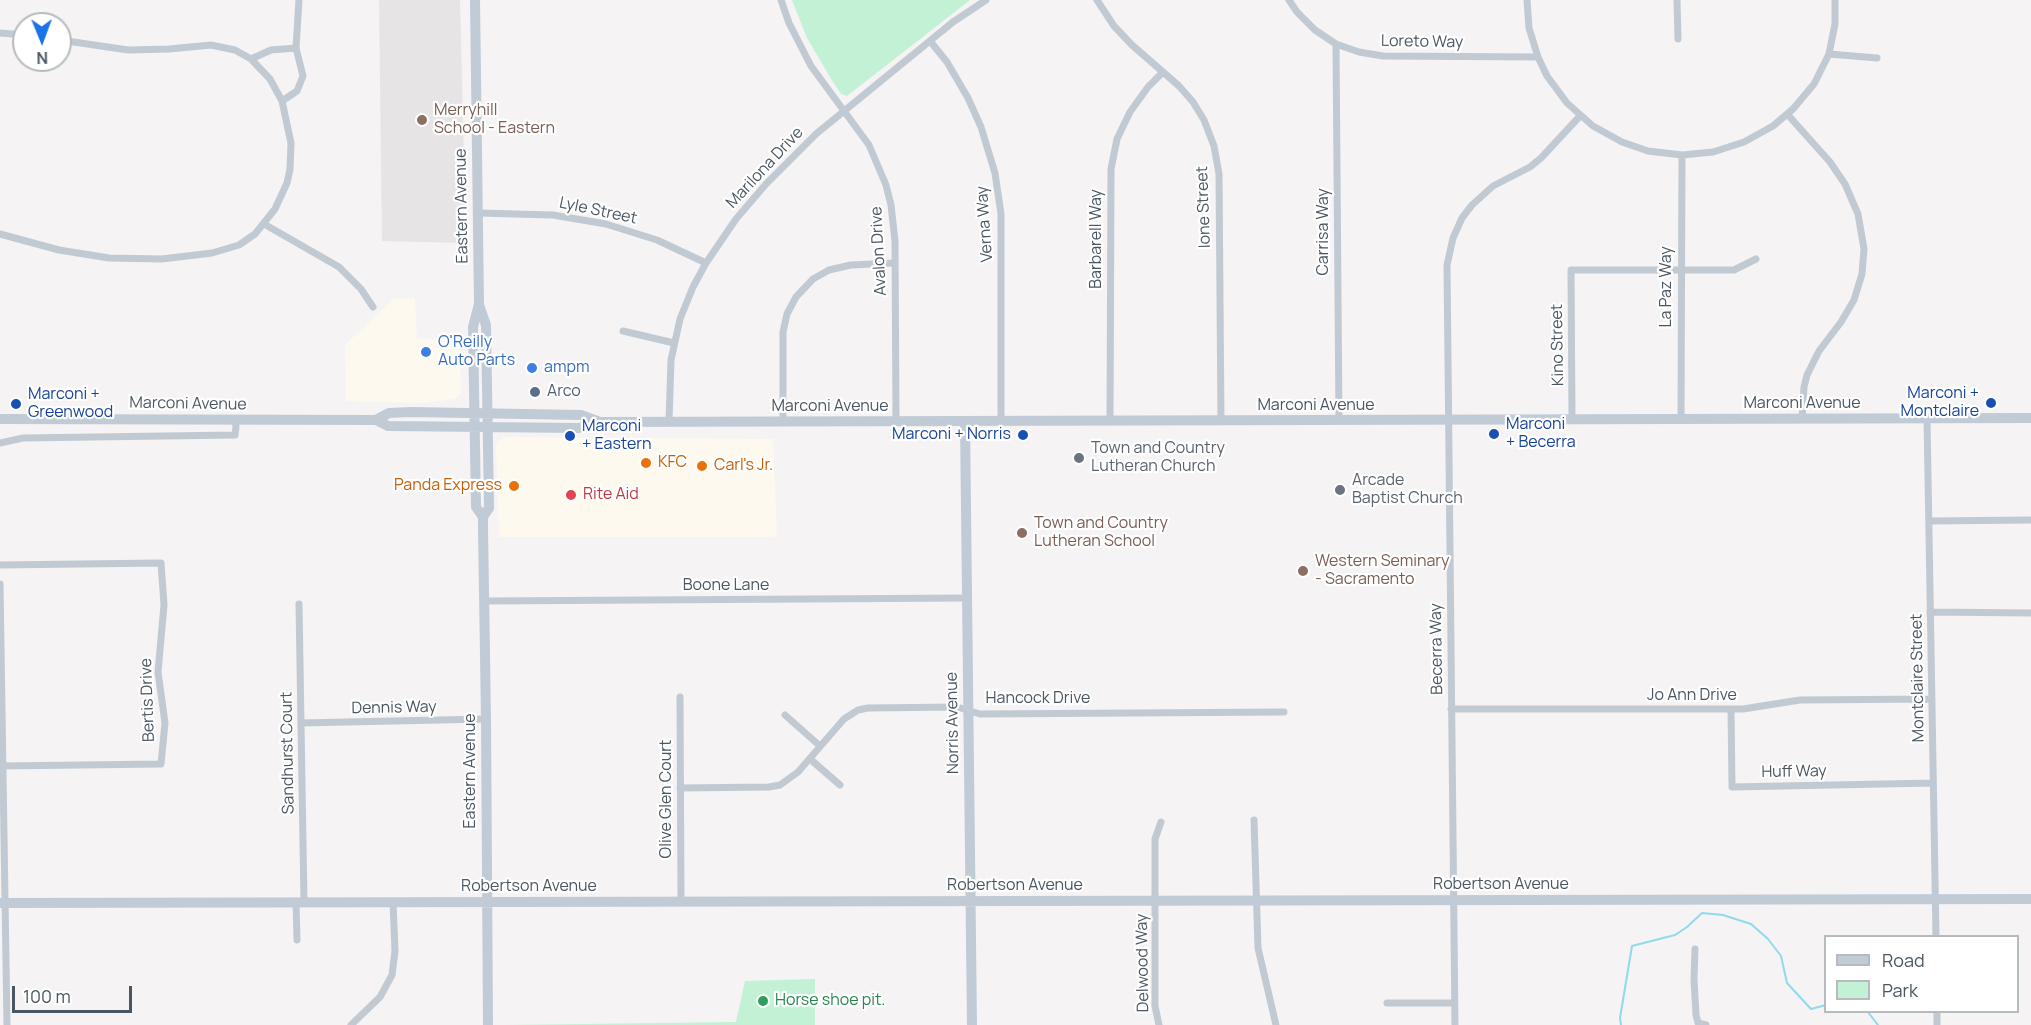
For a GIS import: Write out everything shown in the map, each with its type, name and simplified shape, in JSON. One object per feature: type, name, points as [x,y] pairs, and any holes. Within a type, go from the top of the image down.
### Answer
[{"type":"main road","name":"Eastern Avenue","points":[[474,0],[479,304],[473,327],[476,507],[483,517],[488,1025]]},
{"type":"main road","name":"Eastern Avenue","points":[[479,304],[486,325],[489,508],[483,517]]},
{"type":"main road","name":"Marconi Avenue","points":[[376,420],[389,413],[581,416],[600,422]]},
{"type":"main road","name":"Marconi Avenue","points":[[0,419],[376,420],[388,426],[579,428],[600,422],[2031,418]]},
{"type":"main road","name":"Norris Avenue","points":[[965,421],[972,1025]]},
{"type":"main road","name":"Robertson Avenue","points":[[2,903],[2031,899]]},
{"type":"street","points":[[282,101],[293,95],[302,81],[303,70],[296,48],[299,0]]},
{"type":"street","name":"Avalon Drive","points":[[781,0],[789,23],[811,66],[869,145],[886,184],[894,226],[896,422]]},
{"type":"street","name":"Marilona Drive","points":[[669,422],[669,377],[674,343],[686,303],[705,263],[736,219],[766,184],[816,134],[953,22],[986,0]]},
{"type":"street","name":"Ione Street","points":[[1097,0],[1114,26],[1179,86],[1193,102],[1212,139],[1217,160],[1221,421]]},
{"type":"street","name":"Loreto Way","points":[[1289,0],[1310,26],[1336,44],[1359,52],[1383,56],[1538,57]]},
{"type":"street","points":[[1527,0],[1529,28],[1538,57],[1556,90],[1580,116],[1607,135],[1622,142],[1648,151],[1682,155],[1713,152],[1744,142],[1788,115],[1814,84],[1829,54],[1835,24],[1835,0]]},
{"type":"street","points":[[1677,0],[1678,39]]},
{"type":"street","name":"Verna Way","points":[[930,41],[968,98],[981,127],[995,173],[1001,214],[1001,421]]},
{"type":"street","points":[[0,234],[87,255],[128,259],[187,257],[227,250],[244,242],[264,224],[282,197],[290,169],[291,143],[282,101],[270,79],[252,59],[236,50],[211,45],[128,50],[72,42]]},
{"type":"street","name":"Carrisa Way","points":[[1336,44],[1339,420]]},
{"type":"street","points":[[252,59],[271,50],[296,48]]},
{"type":"street","points":[[1829,54],[1877,58]]},
{"type":"street","name":"Barbarell Way","points":[[1110,421],[1111,169],[1117,139],[1130,111],[1163,72]]},
{"type":"street","points":[[1788,115],[1830,162],[1845,184],[1858,214],[1864,249],[1862,274],[1854,300],[1819,351],[1807,375],[1803,394],[1802,419]]},
{"type":"street","name":"Becerra Way","points":[[1455,1025],[1446,270],[1457,228],[1472,205],[1484,193],[1530,167],[1541,158],[1580,116]]},
{"type":"street","name":"La Paz Way","points":[[1681,419],[1682,155]]},
{"type":"street","name":"Lyle Street","points":[[478,213],[554,214],[606,224],[657,240],[705,263]]},
{"type":"street","points":[[264,224],[328,260],[348,275],[373,307]]},
{"type":"street","points":[[1680,269],[1734,270],[1756,259]]},
{"type":"street","points":[[783,422],[783,332],[787,314],[795,297],[813,279],[829,270],[851,265],[895,263]]},
{"type":"street","name":"Kino Street","points":[[1572,420],[1571,270],[1680,269]]},
{"type":"street","points":[[623,331],[674,343]]},
{"type":"street","points":[[0,443],[23,438],[235,435],[235,419]]},
{"type":"street","name":"Montclaire Street","points":[[1928,419],[1936,935]]},
{"type":"street","points":[[1929,521],[2031,520]]},
{"type":"street","name":"Bertis Drive","points":[[0,565],[161,563],[164,605],[159,672],[165,723],[161,764],[1,766]]},
{"type":"street","points":[[0,584],[2,903],[7,1025]]},
{"type":"street","name":"Boone Lane","points":[[484,601],[967,598]]},
{"type":"street","name":"Sandhurst Court","points":[[297,940],[300,902],[300,604]]},
{"type":"street","points":[[1930,612],[2031,613]]},
{"type":"street","name":"Olive Glen Court","points":[[680,697],[681,901]]},
{"type":"street","name":"Jo Ann Drive","points":[[1451,710],[1731,709],[1800,700],[1932,699]]},
{"type":"street","name":"Hancock Drive","points":[[680,788],[775,787],[790,779],[844,719],[863,709],[957,707],[980,714],[1284,712]]},
{"type":"street","name":"Huff Way","points":[[1731,709],[1732,787],[1933,783]]},
{"type":"street","points":[[786,715],[820,746]]},
{"type":"street","name":"Dennis Way","points":[[301,723],[486,719]]},
{"type":"street","points":[[810,759],[840,785]]},
{"type":"street","points":[[1254,820],[1258,948],[1276,1025]]},
{"type":"street","name":"Delwood Way","points":[[1160,1025],[1155,1006],[1155,839],[1161,822]]},
{"type":"street","points":[[351,1025],[380,997],[392,975],[395,951],[393,902]]},
{"type":"street","points":[[1695,949],[1696,1015],[1698,1023],[1706,1025]]},
{"type":"street","points":[[1387,1003],[1454,1003]]},
{"type":"shaded area","name":"Merryhill School - Eastern","points":[[379,0],[460,0],[466,243],[382,241]]},
{"type":"shaded area","points":[[415,298],[417,339],[460,338],[461,393],[455,399],[424,403],[346,401],[345,345],[394,299]]},
{"type":"shaded area","points":[[503,437],[773,439],[777,533],[774,537],[499,537],[496,444]]},
{"type":"green space","points":[[792,0],[970,0],[847,96],[841,94],[807,38]]},
{"type":"green space","points":[[815,979],[815,1025],[506,1025],[736,1022],[745,981]]},
{"type":"waterway","points":[[1621,1025],[1620,1018],[1632,946],[1675,935],[1702,913],[1723,915],[1751,924],[1768,939],[1781,956],[1787,983],[1811,1009],[1824,1006]]},
{"type":"waterway","points":[[1869,1013],[1878,1025]]},
{"type":"place","name":"Merryhill School - Eastern","points":[[422,120]]},
{"type":"place","name":"O'Reilly Auto Parts","points":[[426,352]]},
{"type":"place","name":"ampm","points":[[532,368]]},
{"type":"place","name":"Arco","points":[[535,392]]},
{"type":"place","name":"Marconi + Montclaire","points":[[1991,403]]},
{"type":"place","name":"Marconi + Greenwood","points":[[16,404]]},
{"type":"place","name":"Marconi + Becerra","points":[[1494,434]]},
{"type":"place","name":"Marconi + Norris","points":[[1023,435]]},
{"type":"place","name":"Marconi + Eastern","points":[[570,436]]},
{"type":"place","name":"Town and Country Lutheran Church","points":[[1079,458]]},
{"type":"place","name":"KFC","points":[[646,463]]},
{"type":"place","name":"Carl's Jr.","points":[[702,466]]},
{"type":"place","name":"Panda Express","points":[[514,486]]},
{"type":"place","name":"Arcade Baptist Church","points":[[1340,490]]},
{"type":"place","name":"Rite Aid","points":[[571,495]]},
{"type":"place","name":"Town and Country Lutheran School","points":[[1022,533]]},
{"type":"place","name":"Western Seminary - Sacramento","points":[[1303,571]]},
{"type":"place","name":"Horse shoe pit.","points":[[763,1001]]}]
